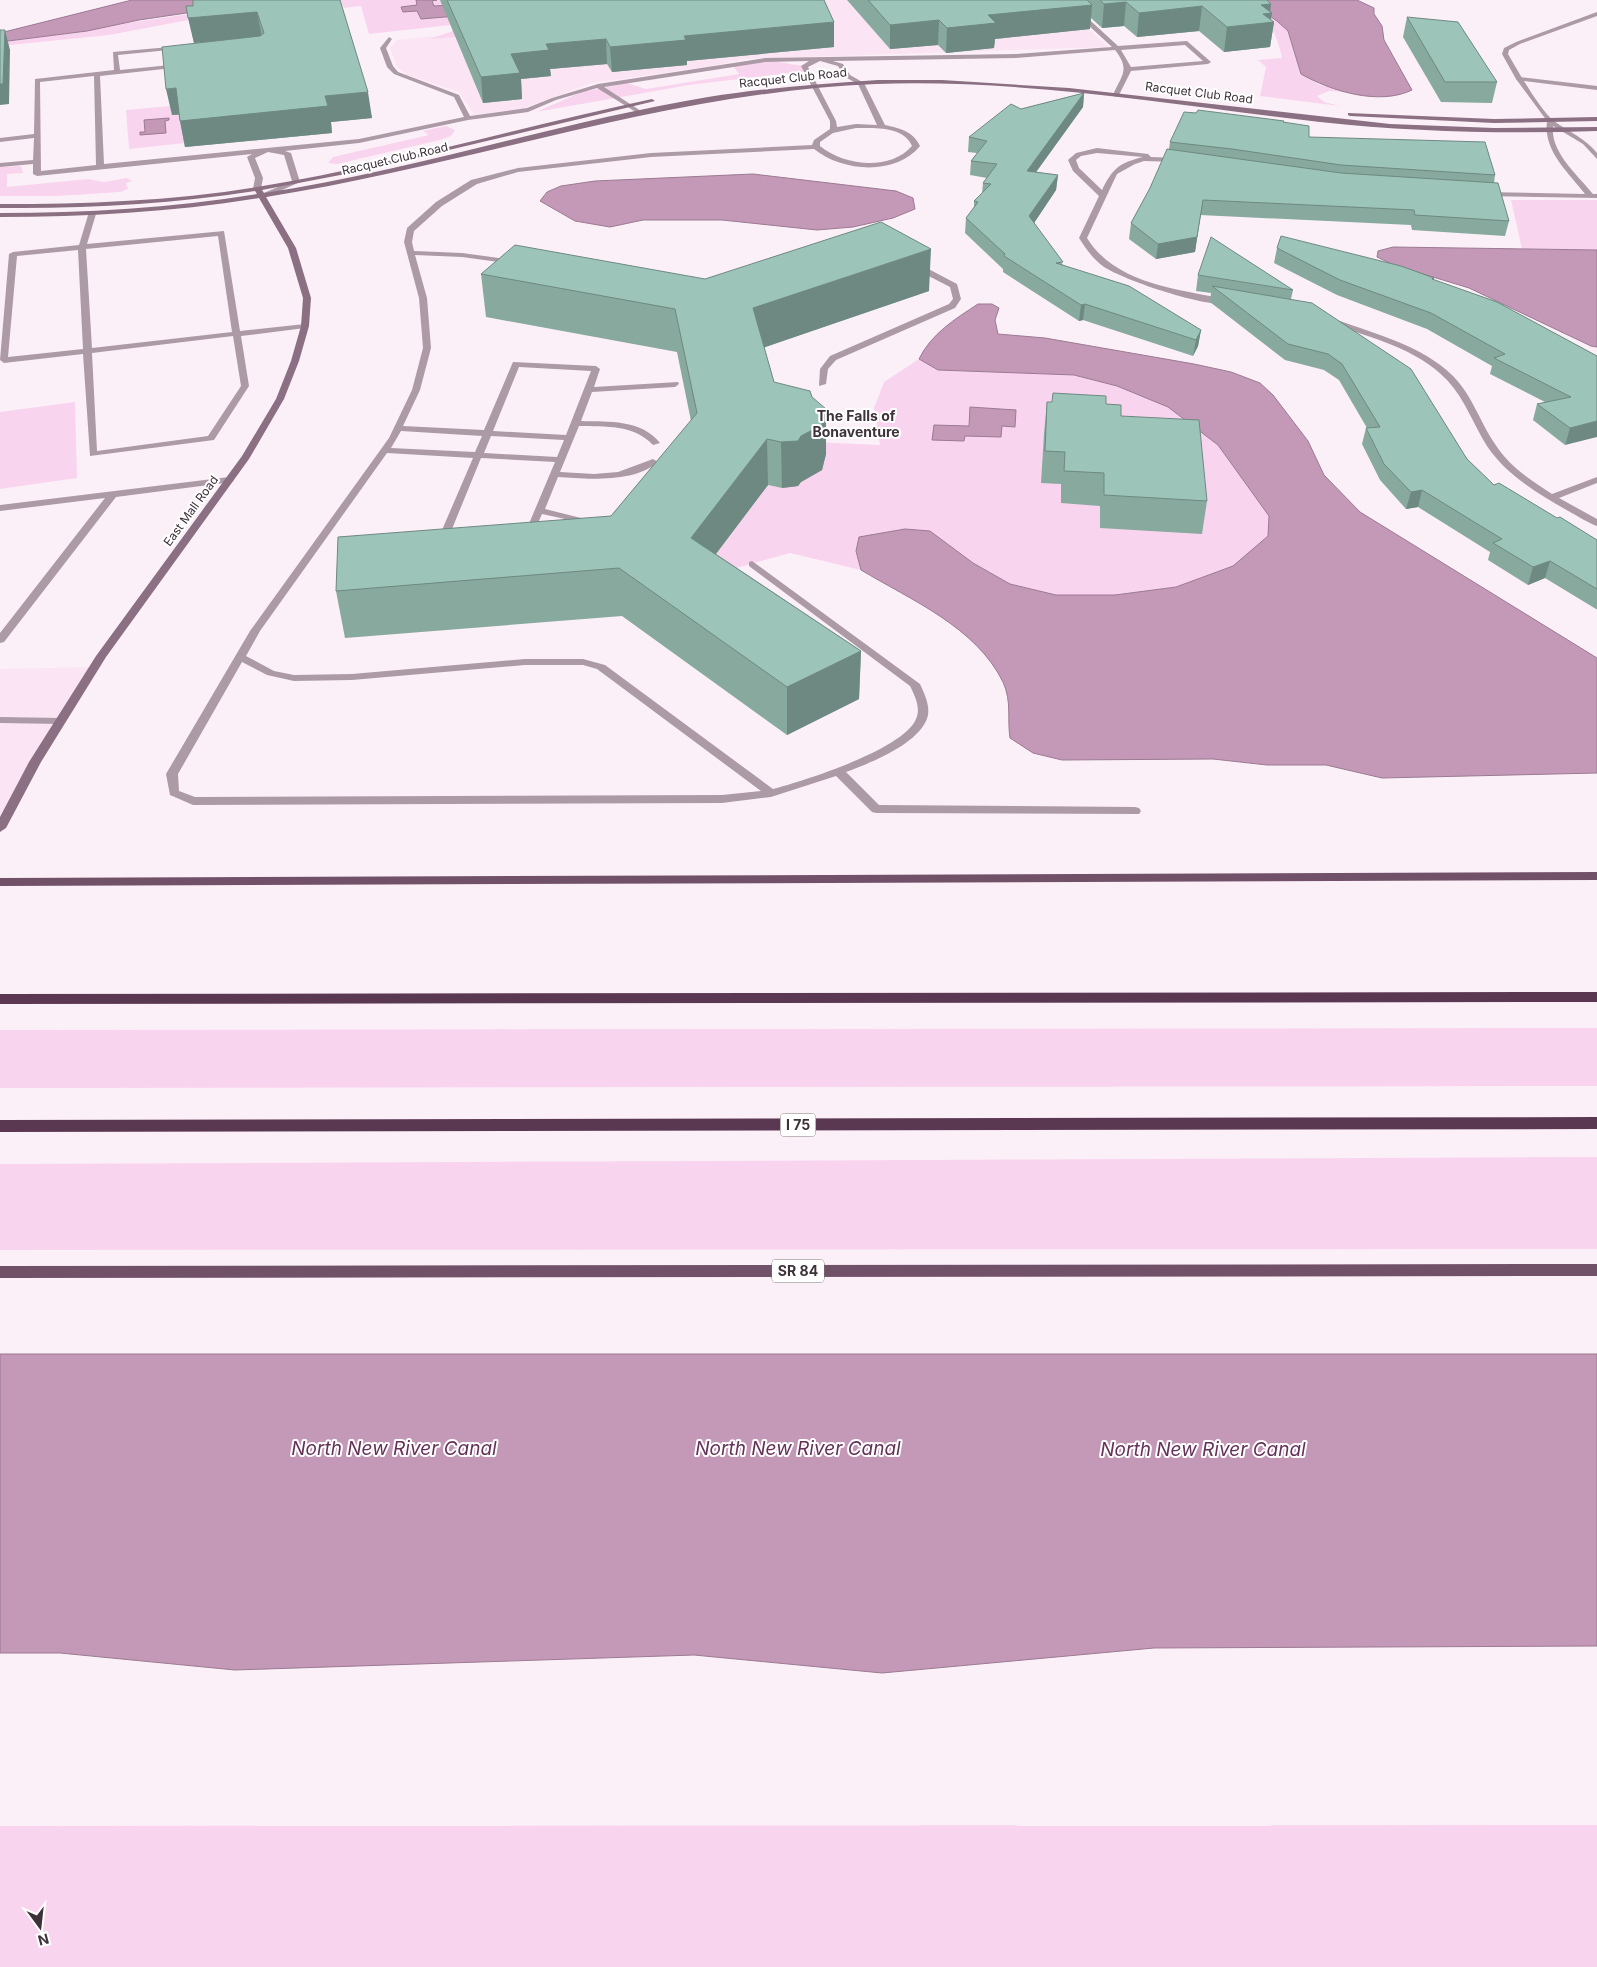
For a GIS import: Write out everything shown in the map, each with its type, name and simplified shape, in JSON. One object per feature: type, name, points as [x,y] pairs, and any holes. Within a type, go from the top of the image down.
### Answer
[{"type":"highway","points":[[0,998],[1597,997]]},
{"type":"highway","name":"I 75","points":[[0,1126],[1597,1123]]},
{"type":"main road","points":[[0,882],[1597,876]]},
{"type":"main road","name":"SR 84","points":[[0,1272],[1597,1270]]},
{"type":"street","points":[[1064,0],[1119,49],[1127,60],[1129,69],[1117,91]]},
{"type":"street","points":[[1076,10],[1085,10]]},
{"type":"street","points":[[1597,14],[1506,49],[1506,58],[1550,121],[1585,143],[1597,157]]},
{"type":"street","points":[[389,39],[383,48],[390,67],[396,73],[457,96],[468,118]]},
{"type":"street","points":[[186,66],[36,80],[38,174],[359,141],[468,118],[528,110],[554,99],[598,86],[754,61],[997,56],[1187,43],[1208,62],[1129,69]]},
{"type":"street","points":[[117,72],[115,54],[183,47]]},
{"type":"street","points":[[834,130],[833,121],[804,66],[819,59],[841,64],[847,76],[860,83],[882,126]]},
{"type":"street","points":[[97,74],[100,167]]},
{"type":"street","name":"Racquet Club Road","points":[[756,84],[810,78],[916,74],[1028,78]]},
{"type":"street","points":[[1519,79],[1597,88]]},
{"type":"street","name":"Racquet Club Road","points":[[0,215],[92,214],[210,205],[260,193],[396,171],[639,112],[736,94],[814,86],[917,81],[1117,91],[1233,101]]},
{"type":"street","name":"Racquet Club Road","points":[[1063,81],[1117,91],[1325,120],[1411,128],[1597,129]]},
{"type":"street","points":[[598,86],[639,112]]},
{"type":"street","name":"Racquet Club Road","points":[[296,182],[388,163],[664,98]]},
{"type":"street","points":[[1344,113],[1409,118],[1550,121],[1597,119]]},
{"type":"street","points":[[1550,121],[1547,130],[1551,145],[1594,196]]},
{"type":"street","points":[[849,126],[882,126],[908,135],[914,140],[916,146],[913,152],[894,162],[863,165],[832,159],[821,154],[816,147],[816,141],[834,130],[849,126]]},
{"type":"street","points":[[0,140],[37,136]]},
{"type":"street","points":[[752,564],[915,684],[924,704],[920,721],[908,737],[839,772],[771,793],[722,799],[653,801],[193,801],[174,793],[172,774],[240,657],[256,631],[384,450],[398,428],[416,390],[426,348],[423,298],[408,242],[410,230],[439,204],[474,182],[492,175],[553,164],[651,155],[816,147]]},
{"type":"street","points":[[267,150],[287,153],[296,182],[260,193],[259,178],[251,157],[267,150]]},
{"type":"street","points":[[1103,195],[1076,169],[1072,160],[1075,156],[1090,151],[1112,150],[1184,161]]},
{"type":"street","points":[[1166,158],[1144,160],[1122,167],[1114,173],[1084,232],[1083,238],[1090,251],[1120,271],[1148,284],[1174,293],[1233,303]]},
{"type":"street","points":[[0,165],[37,162]]},
{"type":"street","name":"Racquet Club Road","points":[[0,206],[146,202],[260,193]]},
{"type":"street","name":"East Mall Road","points":[[0,828],[35,762],[101,656],[246,457],[280,400],[295,361],[305,326],[307,298],[292,248],[260,193]]},
{"type":"street","points":[[1480,194],[1594,196]]},
{"type":"street","points":[[92,214],[82,247],[86,351],[93,454],[211,438],[245,386],[237,334],[221,233],[82,247],[13,254],[4,360],[86,351],[237,334],[305,326]]},
{"type":"street","points":[[412,253],[462,255],[520,263]]},
{"type":"street","points":[[822,384],[824,365],[833,358],[843,352],[933,316],[952,306],[957,299],[954,286],[904,259]]},
{"type":"street","points":[[1324,320],[1400,347],[1438,369],[1459,388],[1504,462],[1553,497],[1597,523]]},
{"type":"street","points":[[516,364],[596,369],[576,423],[532,528],[482,536],[456,536],[447,530],[480,455],[516,364]]},
{"type":"street","points":[[588,390],[675,384]]},
{"type":"street","points":[[576,423],[626,426],[642,431],[656,443]]},
{"type":"street","points":[[398,428],[570,438]]},
{"type":"street","points":[[384,450],[560,460]]},
{"type":"street","points":[[556,474],[596,477],[622,476],[653,462]]},
{"type":"street","points":[[0,508],[229,480]]},
{"type":"street","points":[[1553,497],[1597,480]]},
{"type":"street","points":[[0,640],[112,495]]},
{"type":"street","points":[[540,511],[598,525]]},
{"type":"street","points":[[240,657],[271,673],[294,678],[352,677],[525,662],[583,662],[601,668],[771,793]]},
{"type":"street","points":[[0,720],[61,721]]},
{"type":"street","points":[[839,772],[876,809],[1135,811]]},
{"type":"shaded area","points":[[330,0],[473,0],[474,35],[430,39],[453,31],[451,25],[369,34],[361,6],[344,8],[342,4],[332,5]]},
{"type":"shaded area","points":[[689,0],[1057,0],[1108,47],[745,59],[707,67],[592,83],[521,109],[474,115],[459,92],[407,75],[397,67],[390,48],[397,40],[694,10]]},
{"type":"shaded area","points":[[1246,0],[1277,21],[1288,31],[1301,74],[1320,85],[1347,92],[1329,91],[1317,96],[1324,102],[1340,106],[1260,96],[1266,67],[1258,60],[1282,58],[1274,32]]},
{"type":"shaded area","points":[[216,10],[236,11],[109,35],[0,46],[0,42]]},
{"type":"shaded area","points":[[765,60],[804,66],[807,71],[689,85],[536,112],[582,92],[627,83],[646,89],[739,74],[733,66]]},
{"type":"shaded area","points":[[171,106],[185,114],[185,143],[129,149],[126,110]]},
{"type":"shaded area","points":[[446,126],[455,130],[451,136],[440,140],[337,164],[328,163],[333,157],[429,135],[423,131]]},
{"type":"shaded area","points":[[21,166],[23,173],[7,174],[7,187],[88,179],[104,182],[127,178],[132,181],[126,183],[128,189],[120,192],[58,196],[0,196],[0,167]]},
{"type":"shaded area","points":[[1511,200],[1597,200],[1597,250],[1522,249]]},
{"type":"shaded area","points":[[919,359],[938,370],[1074,375],[1117,386],[1168,407],[1218,445],[1269,516],[1268,536],[1233,566],[1176,587],[1115,595],[1056,595],[1010,584],[973,563],[930,531],[856,551],[861,570],[790,553],[697,579],[768,485],[782,488],[812,442],[880,445],[874,408],[884,382]]},
{"type":"shaded area","points":[[75,402],[77,478],[0,489],[0,412]]},
{"type":"shaded area","points":[[94,667],[0,828],[0,669]]},
{"type":"shaded area","points":[[1597,1028],[1597,1086],[0,1088],[0,1030]]},
{"type":"shaded area","points":[[1597,1157],[1597,1249],[0,1250],[0,1164]]},
{"type":"shaded area","points":[[1597,1825],[1597,1967],[0,1967],[0,1826]]},
{"type":"water","points":[[132,0],[274,0],[139,20],[87,31],[0,42],[0,33]]},
{"type":"water","points":[[416,0],[437,0],[432,1],[434,6],[452,5],[457,16],[421,19],[417,11],[403,12],[401,7],[417,5]]},
{"type":"water","points":[[1246,0],[1357,0],[1374,8],[1374,14],[1382,26],[1384,40],[1412,90],[1399,95],[1385,97],[1355,94],[1326,86],[1301,74],[1288,31],[1277,21]]},
{"type":"water","points":[[169,118],[169,120],[165,121],[166,133],[140,135],[140,132],[145,132],[144,120]]},
{"type":"water","points":[[753,174],[896,191],[913,198],[915,209],[893,218],[853,227],[817,230],[722,220],[643,220],[610,227],[575,221],[540,201],[547,192],[561,186],[595,181]]},
{"type":"water","points":[[1393,247],[1597,250],[1597,347],[1591,346],[1469,288],[1394,265],[1377,257],[1378,251]]},
{"type":"water","points":[[978,304],[992,304],[999,308],[995,320],[998,334],[1045,338],[1194,364],[1231,372],[1260,383],[1273,395],[1308,441],[1324,475],[1360,512],[1597,658],[1597,773],[1382,778],[1326,765],[1267,765],[1213,759],[1062,760],[1033,753],[1010,738],[1006,689],[991,663],[959,630],[941,617],[861,570],[856,551],[859,537],[905,529],[930,531],[973,563],[1010,584],[1056,595],[1115,595],[1176,587],[1233,566],[1268,536],[1269,516],[1218,445],[1168,407],[1117,386],[1074,375],[938,370],[919,359],[930,342],[952,321]]},
{"type":"water","points":[[970,407],[1016,410],[1015,427],[1002,426],[1001,437],[965,436],[964,441],[932,440],[934,425],[969,426]]},
{"type":"water","name":"North New River Canal","points":[[0,1354],[1597,1354],[1597,1646],[1154,1648],[882,1673],[694,1655],[235,1670],[60,1653],[0,1653]]},
{"type":"building","points":[[193,0],[340,0],[368,92],[325,96],[328,106],[180,121],[176,88],[166,89],[162,47],[260,36],[264,33],[257,12],[188,18],[186,6],[193,6]]},
{"type":"building","points":[[447,0],[824,0],[834,22],[684,36],[686,40],[610,47],[606,39],[546,44],[549,50],[511,54],[520,73],[481,77]]},
{"type":"building","points":[[868,0],[1087,0],[1092,5],[988,15],[996,23],[947,28],[939,20],[890,25]]},
{"type":"building","points":[[1100,0],[1267,0],[1271,4],[1261,5],[1272,13],[1263,14],[1274,22],[1227,27],[1202,6],[1139,13],[1126,2],[1104,4]]},
{"type":"building","points":[[1407,17],[1458,22],[1497,82],[1445,82]]},
{"type":"building","points":[[0,30],[5,30],[3,84],[0,84]]},
{"type":"building","points":[[1084,93],[1027,171],[1058,175],[1029,216],[1063,262],[1056,263],[1129,286],[1201,330],[1196,340],[1085,304],[1081,305],[1004,256],[1005,254],[966,218],[978,202],[974,201],[991,184],[983,183],[997,164],[971,161],[987,141],[969,137],[1011,104],[1021,109]]},
{"type":"building","points":[[1198,110],[1309,126],[1309,137],[1485,142],[1495,175],[1341,165],[1170,142],[1184,112],[1196,113]]},
{"type":"building","points":[[1167,149],[1341,173],[1498,183],[1509,221],[1415,215],[1414,210],[1203,200],[1197,237],[1158,244],[1131,223],[1150,188]]},
{"type":"building","points":[[881,222],[931,249],[753,308],[774,382],[810,391],[812,397],[826,409],[822,425],[801,436],[798,441],[781,442],[767,439],[691,538],[861,651],[787,687],[619,568],[336,591],[338,537],[611,516],[697,413],[675,309],[481,274],[515,245],[705,279]]},
{"type":"building","points":[[1281,236],[1401,266],[1434,278],[1432,279],[1497,302],[1597,356],[1597,421],[1570,428],[1537,404],[1571,397],[1494,358],[1505,354],[1431,313],[1340,280],[1277,248]]},
{"type":"building","points":[[1211,237],[1293,290],[1198,275]]},
{"type":"building","points":[[1212,286],[1312,303],[1411,369],[1467,459],[1494,485],[1499,483],[1597,540],[1597,589],[1550,561],[1533,567],[1493,543],[1502,539],[1422,490],[1411,492],[1384,464],[1366,428],[1380,427],[1342,364],[1328,354],[1288,344]]},
{"type":"building","points":[[1053,393],[1106,396],[1106,404],[1121,405],[1121,416],[1199,420],[1207,501],[1104,495],[1104,473],[1064,471],[1065,452],[1045,451],[1047,402],[1052,402]]},
{"type":"district","name":"The Falls of Bonaventure","points":[[856,424]]}]
